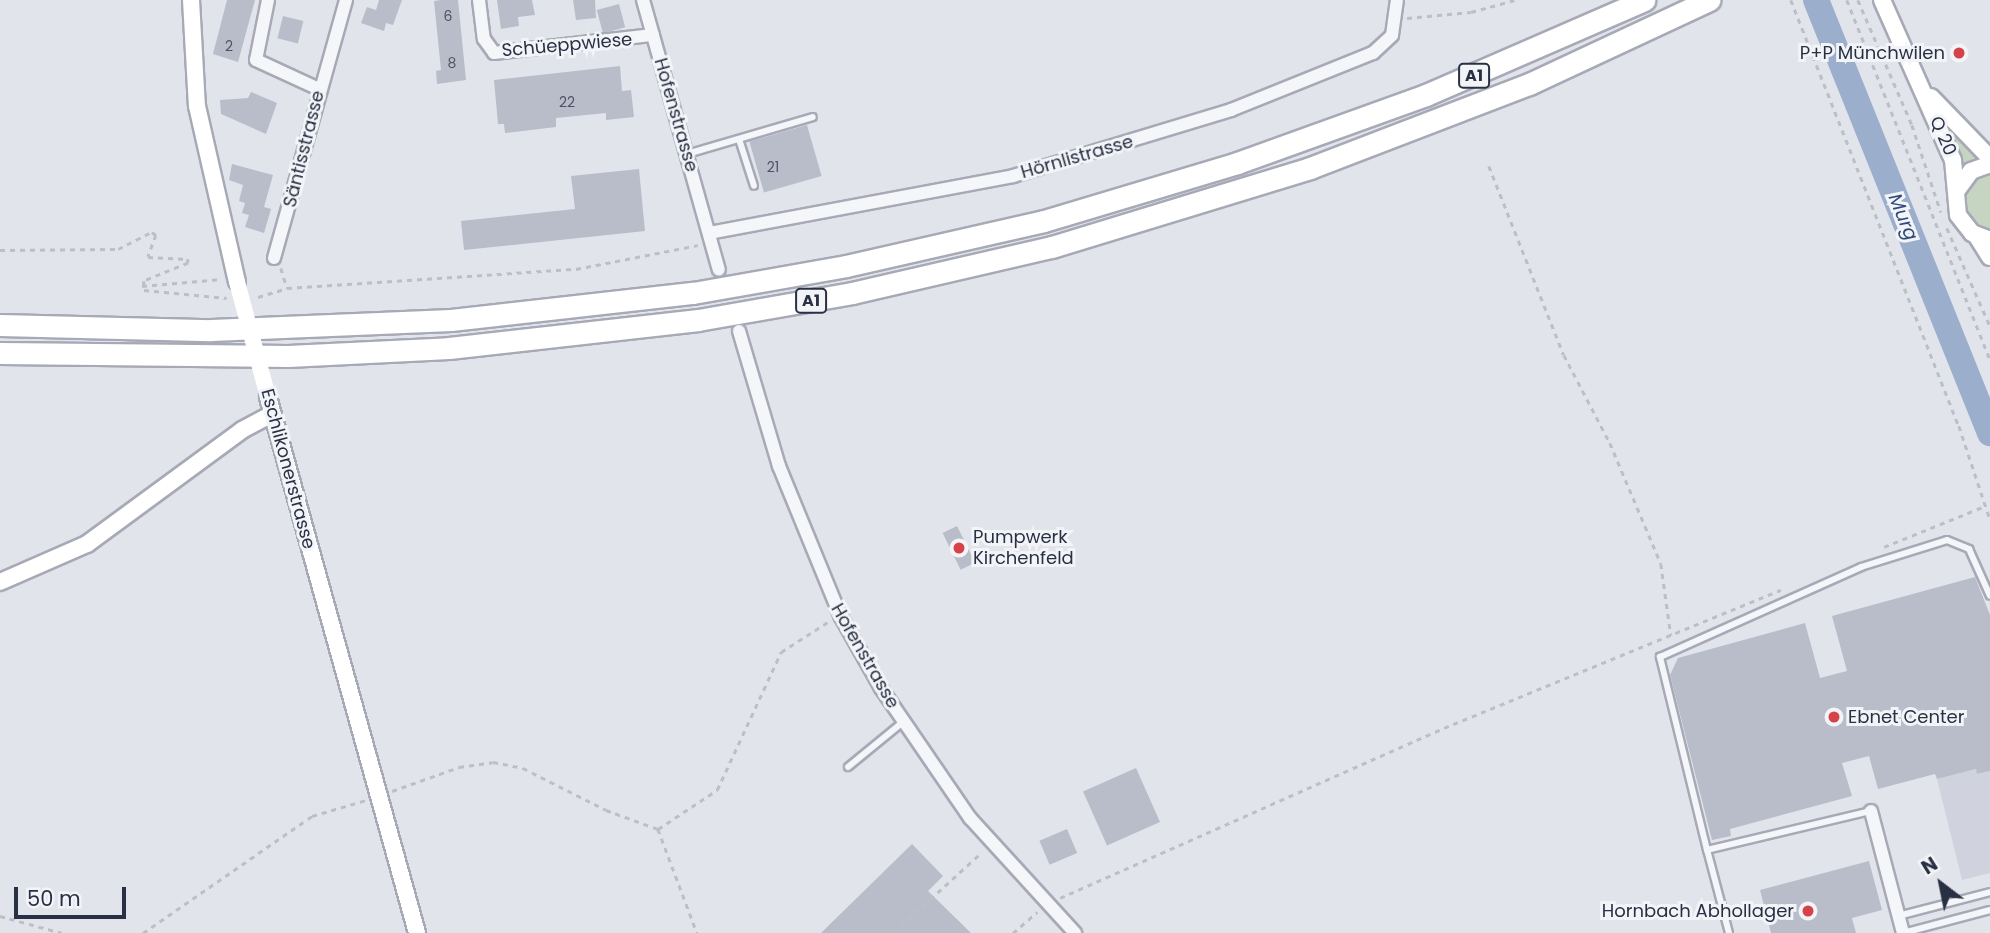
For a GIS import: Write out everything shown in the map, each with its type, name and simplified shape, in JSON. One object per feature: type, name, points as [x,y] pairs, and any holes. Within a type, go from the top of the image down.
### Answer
[{"type":"highway","name":"A1","points":[[0,325],[211,330],[451,320],[694,293],[846,266],[1044,221],[1237,163],[1426,95],[1644,0]]},
{"type":"highway","name":"A1","points":[[0,353],[288,356],[449,348],[698,320],[852,293],[1065,244],[1310,169],[1517,89],[1709,0]]},
{"type":"main road","name":"Eschlikonerstrasse","points":[[191,0],[197,106],[237,285],[417,933]]},
{"type":"main road","name":"Q 20","points":[[1882,0],[1953,160],[1958,189],[1958,215],[1983,237],[1990,257]]},
{"type":"main road","name":"Q 20","points":[[1922,85],[1959,130],[1990,158]]},
{"type":"main road","name":"Q 20","points":[[1958,189],[1971,172],[1990,163]]},
{"type":"main road","points":[[0,582],[87,544],[242,430],[272,414]]},
{"type":"street","points":[[268,0],[256,60],[319,89]]},
{"type":"street","name":"Säntisstrasse","points":[[274,258],[299,181],[301,148],[346,0]]},
{"type":"street","name":"Schüeppwiese","points":[[479,0],[484,39],[494,53],[653,36]]},
{"type":"street","name":"Hofenstrasse","points":[[643,0],[719,270]]},
{"type":"street","points":[[1397,0],[1397,19]]},
{"type":"street","name":"Hörnlistrasse","points":[[710,237],[1013,176],[1126,145],[1348,64],[1384,44],[1397,19]]},
{"type":"street","name":"Hofenstrasse","points":[[739,331],[779,466],[841,617],[903,722],[992,842],[1045,905],[1075,933]]},
{"type":"street","points":[[1871,811],[1903,933]]},
{"type":"lane","points":[[687,154],[813,117]]},
{"type":"lane","points":[[739,139],[754,186]]},
{"type":"lane","points":[[1729,933],[1660,657],[1861,567],[1947,540],[1969,549],[1990,596]]},
{"type":"lane","points":[[848,767],[903,722]]},
{"type":"lane","points":[[1707,850],[1871,811]]},
{"type":"lane","points":[[1898,916],[1990,892]]},
{"type":"lane","points":[[1903,933],[1990,910]]},
{"type":"path","points":[[1397,19],[1471,12],[1515,0]]},
{"type":"path","points":[[1791,0],[1959,426],[1990,519]]},
{"type":"path","points":[[1847,0],[1990,359]]},
{"type":"path","points":[[1858,0],[1912,125],[1942,215]]},
{"type":"path","points":[[1489,166],[1564,355],[1610,443],[1661,564],[1671,635]]},
{"type":"path","points":[[1945,225],[1990,326]]},
{"type":"path","points":[[0,250],[118,249],[152,232],[155,238],[148,257],[188,259],[188,263],[142,286]]},
{"type":"path","points":[[249,298],[287,288],[576,270],[710,237]]},
{"type":"path","points":[[274,258],[283,270],[287,288]]},
{"type":"path","points":[[142,286],[237,285]]},
{"type":"path","points":[[142,286],[150,292],[237,285]]},
{"type":"path","points":[[1872,552],[1985,506]]},
{"type":"path","points":[[1013,933],[1045,905],[1444,728],[1784,588]]},
{"type":"path","points":[[658,829],[717,790],[781,652],[816,626],[841,617]]},
{"type":"path","points":[[143,933],[312,816],[459,767],[493,762],[523,768],[606,810],[658,829],[697,933]]},
{"type":"path","points":[[893,933],[992,842]]},
{"type":"path","points":[[0,916],[62,933]]},
{"type":"shaded area","points":[[1976,769],[1978,774],[1990,771],[1990,873],[1962,880],[1937,779]]},
{"type":"green space","points":[[1946,125],[1977,157],[1976,159],[1963,166]]},
{"type":"green space","points":[[1990,172],[1990,232],[1976,227],[1967,216],[1964,195],[1973,180]]},
{"type":"building","points":[[227,0],[255,0],[238,62],[213,54]]},
{"type":"building","points":[[379,0],[402,0],[393,25],[386,23],[384,31],[361,23],[367,7],[376,10]]},
{"type":"building","points":[[458,0],[466,80],[437,84],[436,71],[441,70],[434,1]]},
{"type":"building","points":[[497,0],[532,0],[535,15],[518,17],[519,26],[501,29]]},
{"type":"building","points":[[573,0],[595,0],[596,18],[576,20]]},
{"type":"building","points":[[619,4],[625,27],[603,33],[597,10]]},
{"type":"building","points":[[283,16],[303,21],[298,43],[277,38]]},
{"type":"building","points":[[620,66],[622,91],[631,90],[634,117],[606,120],[606,113],[556,118],[556,127],[505,133],[504,124],[498,124],[494,80]]},
{"type":"building","points":[[251,92],[277,103],[266,134],[221,114],[220,100],[248,98]]},
{"type":"building","points":[[807,125],[822,176],[764,192],[749,142]]},
{"type":"building","points":[[232,164],[273,175],[264,207],[271,209],[264,233],[245,227],[249,215],[242,213],[245,203],[239,201],[243,185],[229,180]]},
{"type":"building","points":[[639,169],[645,231],[464,250],[461,221],[575,209],[571,176]]},
{"type":"building","name":"Pumpwerk Kirchenfeld","points":[[957,526],[975,563],[961,570],[943,533]]},
{"type":"building","name":"Ebnet Center","points":[[1975,577],[1990,615],[1990,771],[1977,774],[1976,769],[1937,779],[1935,774],[1878,789],[1869,756],[1842,763],[1852,796],[1730,829],[1731,836],[1712,840],[1670,675],[1678,658],[1805,623],[1820,678],[1847,671],[1832,616]]},
{"type":"building","points":[[1136,768],[1160,822],[1107,845],[1083,792]]},
{"type":"building","points":[[1067,829],[1077,853],[1050,865],[1039,841]]},
{"type":"building","points":[[912,844],[943,876],[928,891],[971,933],[821,933]]},
{"type":"building","name":"Hornbach Abhollager","points":[[1869,861],[1882,910],[1852,918],[1856,933],[1771,933],[1760,890]]},
{"type":"waterway","name":"Murg","points":[[1816,0],[1990,433]]},
{"type":"tunnel","points":[[719,270],[735,320]]},
{"type":"place","name":"P+P Münchwilen","points":[[1959,53]]},
{"type":"place","name":"Pumpwerk Kirchenfeld","points":[[959,548]]},
{"type":"place","name":"Ebnet Center","points":[[1834,717]]},
{"type":"place","name":"Hornbach Abhollager","points":[[1808,911]]}]
